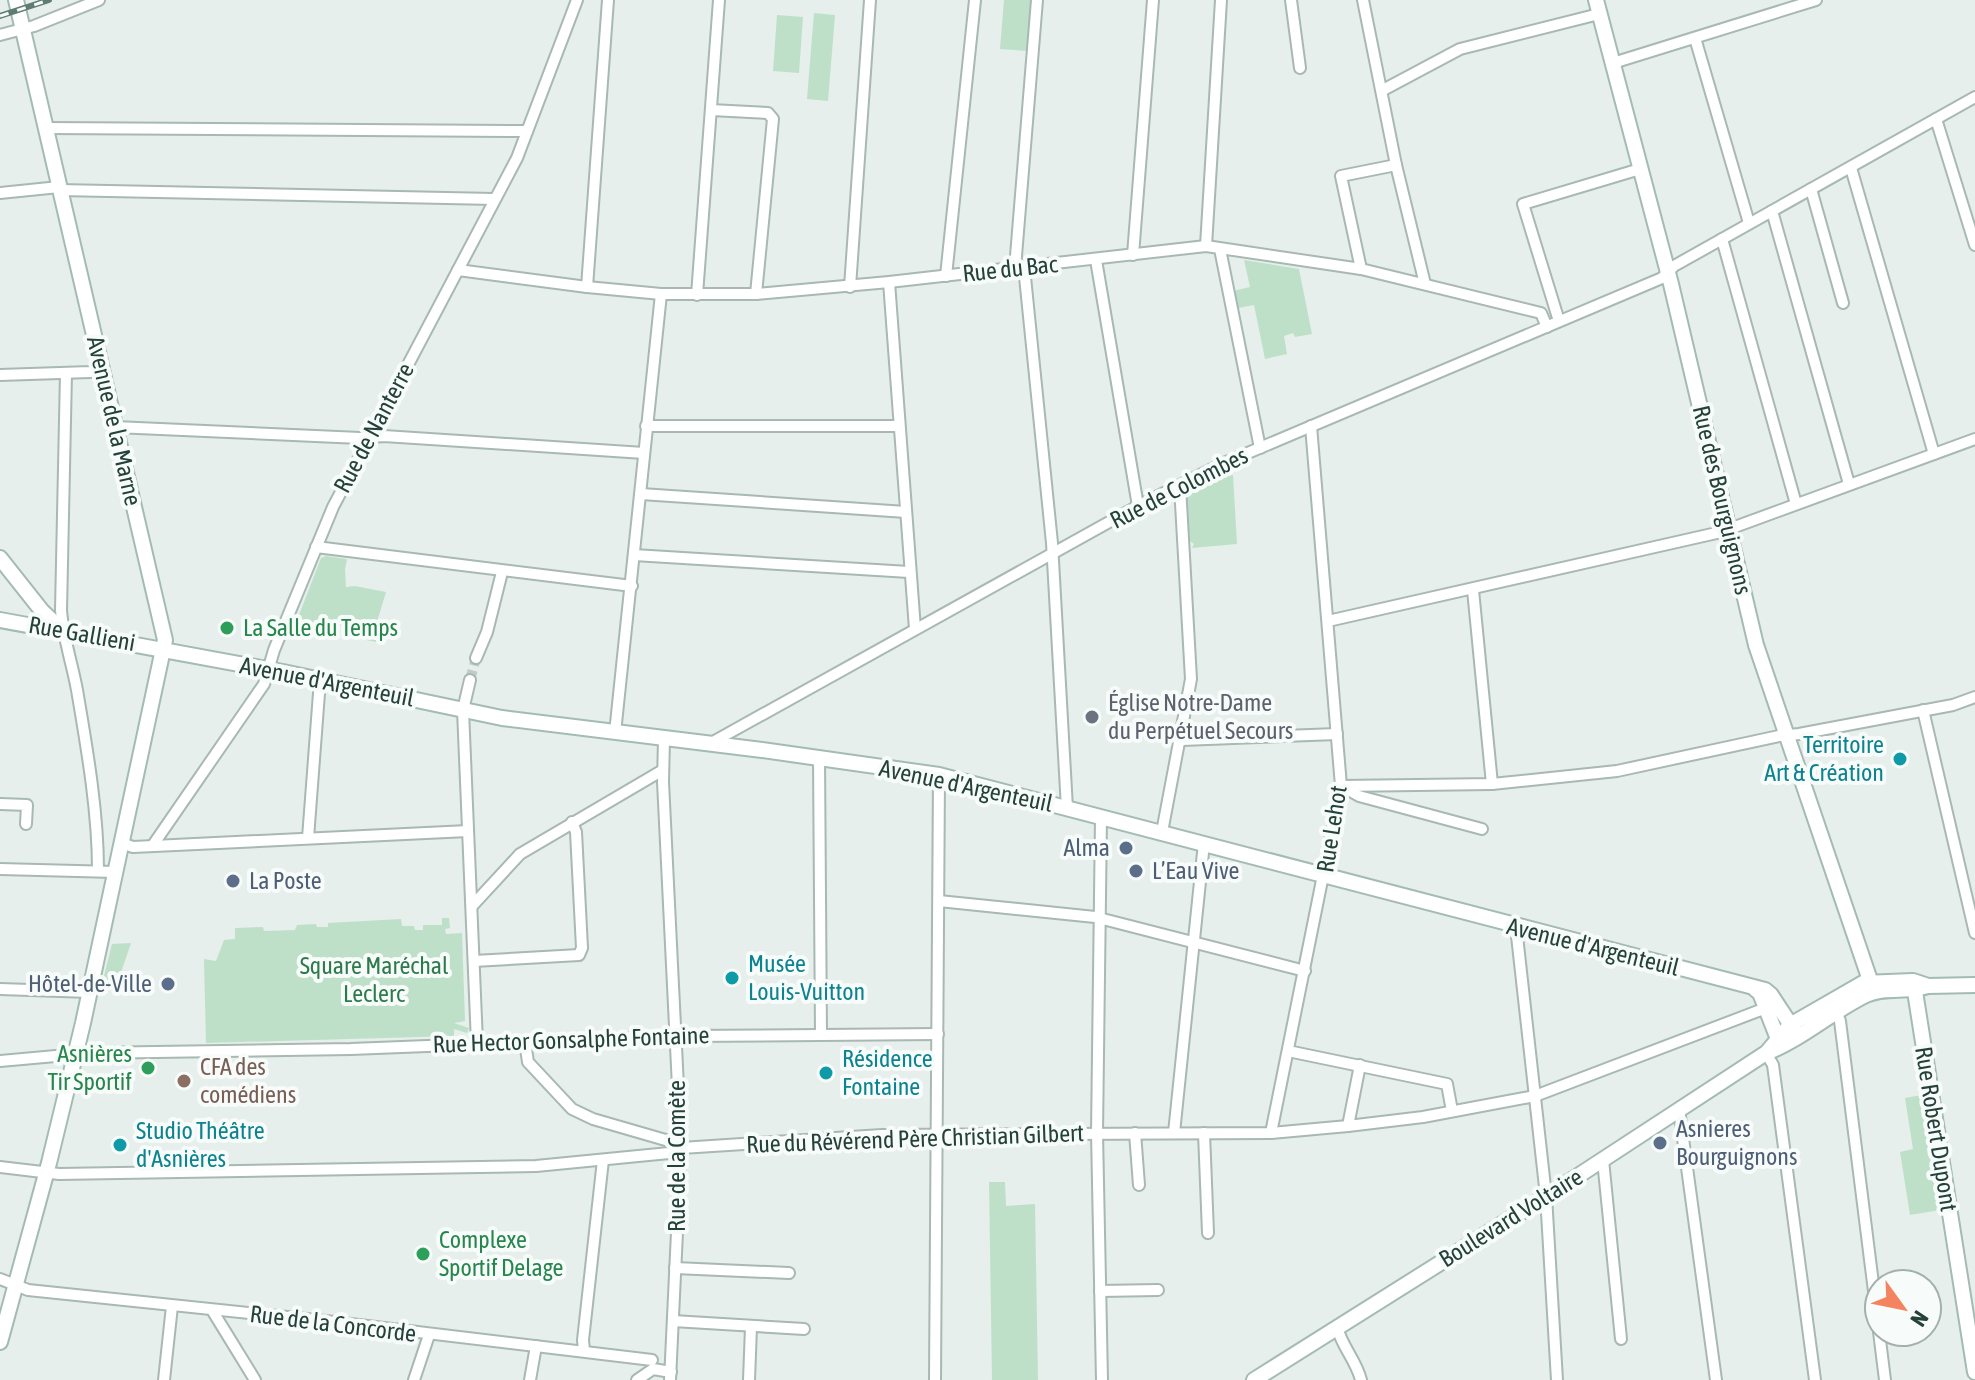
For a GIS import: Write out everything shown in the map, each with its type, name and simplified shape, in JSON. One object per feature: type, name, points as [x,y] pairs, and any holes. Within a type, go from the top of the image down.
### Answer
[{"type":"main road","name":"Avenue de la Marne","points":[[0,1342],[46,1173],[104,937],[165,636],[16,0]]},
{"type":"main road","name":"Rue des Bourguignons","points":[[1598,7],[1667,273],[1756,645],[1871,987]]},
{"type":"main road","points":[[0,558],[42,611],[63,630]]},
{"type":"main road","name":"Rue Gallieni","points":[[0,620],[164,649]]},
{"type":"main road","name":"Avenue d'Argenteuil","points":[[164,649],[531,722],[939,775],[1755,989],[1770,994],[1794,1031]]},
{"type":"main road","name":"Boulevard Voltaire","points":[[1254,1380],[1603,1160],[1833,1007],[1859,984],[1871,987]]},
{"type":"main road","points":[[1871,987],[1975,985]]},
{"type":"main road","name":"Rue Robert Dupont","points":[[1918,986],[1975,1372]]},
{"type":"main road","points":[[1755,989],[1760,993],[1782,1042]]},
{"type":"street","points":[[0,35],[99,0]]},
{"type":"street","name":"Rue de Nanterre","points":[[153,845],[264,684],[333,507],[517,158],[577,0]]},
{"type":"street","points":[[587,287],[608,0]]},
{"type":"street","points":[[697,295],[719,0]]},
{"type":"street","points":[[850,287],[870,0]]},
{"type":"street","points":[[946,276],[975,0]]},
{"type":"street","points":[[1037,0],[1019,268],[1052,556],[1067,808]]},
{"type":"street","points":[[1133,255],[1153,0]]},
{"type":"street","points":[[1206,246],[1221,0]]},
{"type":"street","points":[[1291,0],[1300,68]]},
{"type":"street","points":[[1363,0],[1396,165],[1425,284]]},
{"type":"street","points":[[1613,63],[1816,0]]},
{"type":"street","points":[[1383,90],[1460,49],[1598,7]]},
{"type":"street","points":[[1695,38],[1749,223]]},
{"type":"street","name":"Rue de Colombes","points":[[709,744],[1138,506],[1224,463],[1662,278],[1674,266],[1975,97]]},
{"type":"street","points":[[711,110],[768,113],[773,119],[756,294]]},
{"type":"street","points":[[1936,119],[1975,245]]},
{"type":"street","points":[[45,128],[527,131]]},
{"type":"street","points":[[1361,269],[1341,176],[1396,165]]},
{"type":"street","points":[[1851,168],[1934,454]]},
{"type":"street","points":[[1559,321],[1523,204],[1640,169]]},
{"type":"street","points":[[0,193],[59,189],[494,199]]},
{"type":"street","points":[[1811,189],[1843,303]]},
{"type":"street","points":[[1772,211],[1849,484]]},
{"type":"street","points":[[1722,239],[1796,504]]},
{"type":"street","name":"Rue du Bac","points":[[458,270],[661,294],[756,294],[850,287],[1206,246],[1361,269],[1541,313]]},
{"type":"street","points":[[1220,249],[1260,448]]},
{"type":"street","points":[[1096,260],[1138,506]]},
{"type":"street","points":[[889,282],[915,629]]},
{"type":"street","points":[[615,733],[661,294]]},
{"type":"street","points":[[1547,327],[1541,313],[1549,310],[1552,304]]},
{"type":"street","points":[[0,375],[102,370]]},
{"type":"street","points":[[66,373],[63,630],[77,690],[98,841],[98,870]]},
{"type":"street","points":[[646,426],[898,426]]},
{"type":"street","name":"Rue Lehot","points":[[1271,1133],[1341,786],[1311,426]]},
{"type":"street","points":[[115,427],[370,437],[644,453]]},
{"type":"street","points":[[1328,621],[1473,590],[1729,528],[1975,439]]},
{"type":"street","points":[[1162,832],[1182,740],[1191,679],[1180,486]]},
{"type":"street","points":[[641,494],[906,512]]},
{"type":"street","points":[[316,547],[632,586]]},
{"type":"street","points":[[634,555],[909,572]]},
{"type":"street","points":[[476,658],[487,632],[502,572]]},
{"type":"street","points":[[1473,590],[1492,784]]},
{"type":"street","points":[[308,838],[320,680]]},
{"type":"street","points":[[470,680],[463,710],[477,1043]]},
{"type":"street","points":[[1341,786],[1492,784],[1617,771],[1787,735],[1953,705],[1975,697]]},
{"type":"street","points":[[1923,710],[1975,933]]},
{"type":"street","points":[[1182,740],[1337,734]]},
{"type":"street","name":"Rue de la Comète","points":[[664,739],[681,1148],[671,1376]]},
{"type":"street","points":[[819,758],[821,1034]]},
{"type":"street","points":[[472,906],[520,854],[663,770]]},
{"type":"street","points":[[935,1380],[939,775]]},
{"type":"street","points":[[1341,786],[1359,796],[1482,829]]},
{"type":"street","points":[[0,804],[27,805],[26,824]]},
{"type":"street","points":[[1101,817],[1097,1133],[1102,1380]]},
{"type":"street","points":[[474,961],[579,955],[582,948],[576,832],[572,822]]},
{"type":"street","points":[[121,843],[133,847],[468,831]]},
{"type":"street","points":[[1174,1133],[1204,843]]},
{"type":"street","points":[[0,869],[115,872]]},
{"type":"street","points":[[939,901],[1101,918],[1305,971]]},
{"type":"street","points":[[1516,927],[1546,1196],[1557,1380]]},
{"type":"street","points":[[0,989],[90,992]]},
{"type":"street","points":[[1833,1007],[1870,1268]]},
{"type":"street","name":"Rue du Révérend Père Christian Gilbert","points":[[0,1167],[46,1173],[536,1166],[669,1153],[681,1148],[850,1136],[1271,1133],[1348,1126],[1535,1096],[1766,1008]]},
{"type":"street","name":"Rue Hector Gonsalphe Fontaine","points":[[0,1061],[75,1055],[677,1036],[938,1034]]},
{"type":"street","points":[[525,1042],[528,1062],[572,1109],[593,1119],[669,1141],[681,1148]]},
{"type":"street","points":[[1288,1051],[1447,1084],[1452,1111]]},
{"type":"street","points":[[1766,1053],[1773,1065],[1815,1380]]},
{"type":"street","points":[[1348,1126],[1360,1065]]},
{"type":"street","points":[[1679,1109],[1716,1380]]},
{"type":"street","points":[[1135,1133],[1139,1185]]},
{"type":"street","points":[[1204,1133],[1208,1233]]},
{"type":"street","points":[[584,1351],[603,1160]]},
{"type":"street","points":[[1603,1160],[1621,1339]]},
{"type":"street","points":[[675,1268],[789,1273]]},
{"type":"street","name":"Rue de la Concorde","points":[[0,1279],[28,1290],[584,1351],[653,1365],[655,1357],[671,1358]]},
{"type":"street","points":[[1100,1291],[1158,1290]]},
{"type":"street","points":[[164,1380],[172,1306]]},
{"type":"street","points":[[212,1310],[255,1380]]},
{"type":"street","points":[[673,1321],[804,1329]]},
{"type":"street","points":[[749,1380],[751,1327]]},
{"type":"street","points":[[1337,1327],[1341,1342],[1357,1365],[1361,1380]]},
{"type":"street","points":[[414,1380],[429,1335]]},
{"type":"street","points":[[530,1380],[536,1346]]},
{"type":"street","points":[[1881,1348],[1885,1380]]},
{"type":"street","points":[[637,1380],[653,1365],[671,1376]]},
{"type":"green space","points":[[1004,0],[1032,0],[1028,51],[1000,49]]},
{"type":"green space","points":[[814,13],[835,15],[828,101],[807,99]]},
{"type":"green space","points":[[777,15],[803,17],[799,73],[773,71]]},
{"type":"green space","points":[[1244,260],[1299,269],[1312,334],[1284,336],[1287,354],[1265,359],[1254,305],[1233,309],[1229,292],[1250,287]]},
{"type":"green space","points":[[1233,475],[1237,544],[1192,548],[1194,544],[1190,541],[1186,499],[1190,492],[1223,476]]},
{"type":"green space","points":[[321,558],[347,559],[346,587],[386,592],[376,625],[377,642],[349,637],[351,628],[314,620],[309,640],[292,633]]},
{"type":"green space","name":"Square Maréchal Leclerc","points":[[442,918],[449,918],[450,928],[445,929],[446,934],[462,933],[465,1021],[454,1023],[469,1028],[467,1033],[454,1029],[454,1036],[206,1043],[204,959],[216,961],[224,940],[235,939],[235,928],[295,930],[297,925],[328,927],[328,923],[401,919],[402,926],[423,930],[423,925],[442,925]]},
{"type":"green space","points":[[131,943],[116,987],[101,988],[112,944]]},
{"type":"green space","points":[[1922,1095],[1940,1210],[1910,1215],[1900,1152],[1913,1149],[1905,1098]]},
{"type":"green space","points":[[989,1182],[1005,1182],[1006,1206],[1035,1204],[1038,1380],[992,1380]]},
{"type":"tunnel","points":[[470,680],[476,658]]},
{"type":"railway","points":[[0,16],[49,0]]},
{"type":"place","name":"La Salle du Temps","points":[[227,628]]},
{"type":"place","name":"Église Notre-Dame du Perpétuel Secours","points":[[1092,717]]},
{"type":"place","name":"Territoire Art & Création","points":[[1900,759]]},
{"type":"place","name":"Alma","points":[[1126,848]]},
{"type":"place","name":"L’Eau Vive","points":[[1136,871]]},
{"type":"place","name":"La Poste","points":[[233,881]]},
{"type":"place","name":"Musée Louis-Vuitton","points":[[732,978]]},
{"type":"place","name":"Hôtel-de-Ville","points":[[168,984]]},
{"type":"place","name":"Asnières Tir Sportif","points":[[148,1068]]},
{"type":"place","name":"Résidence Fontaine","points":[[826,1073]]},
{"type":"place","name":"CFA des comédiens","points":[[184,1081]]},
{"type":"place","name":"Asnieres Bourguignons","points":[[1660,1143]]},
{"type":"place","name":"Studio Théâtre d'Asnières","points":[[120,1145]]},
{"type":"place","name":"Complexe Sportif Delage","points":[[423,1254]]}]
